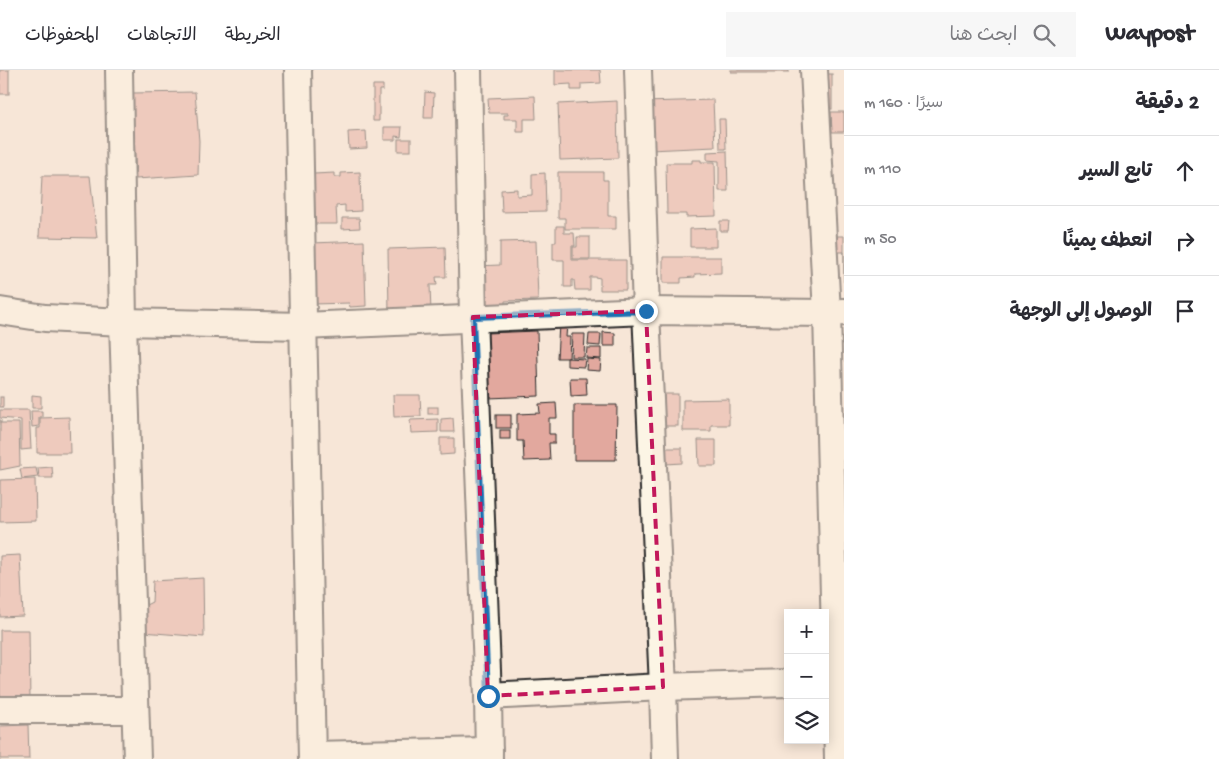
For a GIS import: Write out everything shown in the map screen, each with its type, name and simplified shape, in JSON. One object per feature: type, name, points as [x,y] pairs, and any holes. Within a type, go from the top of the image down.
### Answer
[{"type":"street","points":[[120,70],[123,322],[137,759]]},
{"type":"street","points":[[298,70],[312,757],[489,755],[473,317],[468,70]]},
{"type":"street","points":[[638,70],[665,759]]},
{"type":"street","points":[[814,70],[835,313],[835,682],[838,759]]},
{"type":"street","points":[[0,310],[45,318],[123,322],[303,326],[473,317],[646,311],[835,313]]},
{"type":"street","points":[[488,696],[784,683]]},
{"type":"street","points":[[0,710],[135,710]]},
{"type":"highlighted area","points":[[646,311],[663,687],[488,696],[473,317]]},
{"type":"building","points":[[0,70],[9,70],[9,94],[0,94]]},
{"type":"building","points":[[555,70],[600,70],[601,83],[581,84],[581,90],[571,90],[571,84],[555,85]]},
{"type":"building","points":[[731,70],[789,70],[789,72],[731,72]]},
{"type":"building","points":[[821,74],[832,74],[832,109],[821,109]]},
{"type":"building","points":[[373,85],[383,85],[383,90],[379,90],[379,121],[373,121]]},
{"type":"building","points":[[195,92],[199,141],[198,175],[136,179],[132,93]]},
{"type":"building","points":[[425,92],[434,93],[433,118],[424,118]]},
{"type":"building","points":[[535,96],[536,119],[524,119],[524,132],[517,132],[517,119],[504,119],[504,115],[508,115],[508,113],[489,113],[488,98]]},
{"type":"building","points":[[713,100],[715,147],[650,150],[644,102]]},
{"type":"building","points":[[617,101],[618,158],[560,160],[558,104]]},
{"type":"building","points":[[831,112],[844,112],[844,132],[832,132]]},
{"type":"building","points":[[719,119],[725,119],[726,149],[720,149]]},
{"type":"building","points":[[384,127],[402,127],[401,137],[395,136],[395,140],[384,140]]},
{"type":"building","points":[[366,131],[367,148],[349,149],[348,132]]},
{"type":"building","points":[[398,139],[411,139],[411,151],[398,151]]},
{"type":"building","points":[[727,151],[728,191],[719,191],[719,161],[707,160],[707,152]]},
{"type":"building","points":[[692,160],[715,162],[716,216],[686,217],[686,214],[667,214],[666,163],[692,163]]},
{"type":"building","points":[[360,172],[361,211],[345,212],[345,205],[336,206],[337,224],[315,224],[314,174],[334,173],[334,177],[341,177],[341,173]]},
{"type":"building","points":[[558,172],[603,172],[603,180],[608,180],[608,216],[616,216],[616,229],[565,229],[565,218],[558,218]]},
{"type":"building","points":[[545,173],[546,211],[502,212],[501,190],[517,189],[517,196],[532,195],[532,174]]},
{"type":"building","points":[[42,176],[90,176],[97,238],[39,237]]},
{"type":"building","points":[[342,218],[359,218],[360,228],[342,229]]},
{"type":"building","points":[[720,221],[729,221],[728,231],[720,231]]},
{"type":"building","points":[[556,226],[564,226],[564,233],[574,233],[575,246],[572,246],[572,260],[626,260],[626,290],[600,290],[600,278],[595,277],[590,277],[590,290],[575,290],[574,280],[572,280],[572,287],[564,287],[564,260],[553,260],[553,242],[556,242]]},
{"type":"building","points":[[716,228],[716,247],[690,247],[690,229]]},
{"type":"building","points":[[828,236],[844,236],[844,252],[828,252]]},
{"type":"building","points":[[577,237],[590,237],[590,259],[573,259],[573,247],[577,247]]},
{"type":"building","points":[[364,241],[366,306],[350,307],[349,303],[313,304],[312,243]]},
{"type":"building","points":[[536,241],[538,300],[505,301],[505,307],[477,308],[476,266],[500,265],[500,242]]},
{"type":"building","points":[[445,247],[446,277],[436,277],[437,285],[430,285],[431,313],[389,314],[388,249]]},
{"type":"building","points":[[663,257],[721,257],[721,273],[695,274],[695,277],[681,278],[681,283],[663,283]]},
{"type":"building","points":[[559,324],[567,324],[566,337],[570,337],[569,358],[557,358]]},
{"type":"building","points":[[537,331],[539,396],[488,398],[486,333]]},
{"type":"building","points":[[603,332],[615,333],[615,346],[603,346]]},
{"type":"building","points":[[572,334],[585,334],[584,357],[571,357]]},
{"type":"building","points":[[589,334],[601,334],[600,346],[588,345]]},
{"type":"building","points":[[587,348],[601,348],[601,359],[586,358]]},
{"type":"building","points":[[567,358],[585,359],[584,367],[567,366]]},
{"type":"building","points":[[587,359],[601,360],[600,371],[586,370]]},
{"type":"building","points":[[570,378],[586,378],[587,395],[571,396]]},
{"type":"building","points":[[664,394],[678,394],[678,426],[664,426]]},
{"type":"building","points":[[32,395],[41,396],[41,408],[32,408]]},
{"type":"building","points":[[393,395],[420,395],[421,416],[394,417]]},
{"type":"building","points":[[0,397],[3,397],[3,407],[0,407]]},
{"type":"building","points":[[729,399],[729,425],[711,425],[711,431],[683,431],[683,400]]},
{"type":"building","points":[[556,403],[557,418],[549,418],[549,434],[555,434],[555,443],[549,443],[550,460],[524,461],[523,441],[517,441],[517,414],[540,413],[539,404]]},
{"type":"building","points":[[574,405],[617,405],[616,460],[574,460]]},
{"type":"building","points":[[428,407],[438,407],[438,414],[428,414]]},
{"type":"building","points":[[0,410],[29,410],[31,449],[21,450],[21,420],[0,418]]},
{"type":"building","points":[[31,411],[42,411],[42,417],[39,417],[39,426],[32,427]]},
{"type":"building","points":[[496,415],[511,415],[511,428],[496,428]]},
{"type":"building","points":[[69,417],[70,453],[37,453],[37,428],[40,428],[40,418]]},
{"type":"building","points":[[453,418],[454,432],[441,432],[441,419]]},
{"type":"building","points":[[438,419],[438,432],[411,433],[410,420]]},
{"type":"building","points":[[0,420],[1,423],[19,423],[20,466],[0,470]]},
{"type":"building","points":[[500,430],[510,430],[510,439],[500,439]]},
{"type":"building","points":[[440,438],[454,438],[454,454],[440,455]]},
{"type":"building","points":[[698,440],[716,440],[716,466],[699,466]]},
{"type":"building","points":[[666,448],[682,448],[682,463],[666,464]]},
{"type":"building","points":[[52,467],[53,478],[39,478],[38,468]]},
{"type":"building","points":[[36,468],[38,477],[22,479],[20,469]]},
{"type":"building","points":[[35,479],[36,521],[0,522],[0,480]]},
{"type":"building","points":[[20,555],[23,616],[0,617],[0,556]]},
{"type":"building","points":[[203,578],[204,637],[143,632],[138,609],[152,602],[153,581]]},
{"type":"building","points":[[0,630],[29,630],[30,702],[0,702]]},
{"type":"building","points":[[28,725],[29,759],[0,759],[0,726]]},
{"type":"route","points":[[488,696],[473,317],[646,311]]}]
